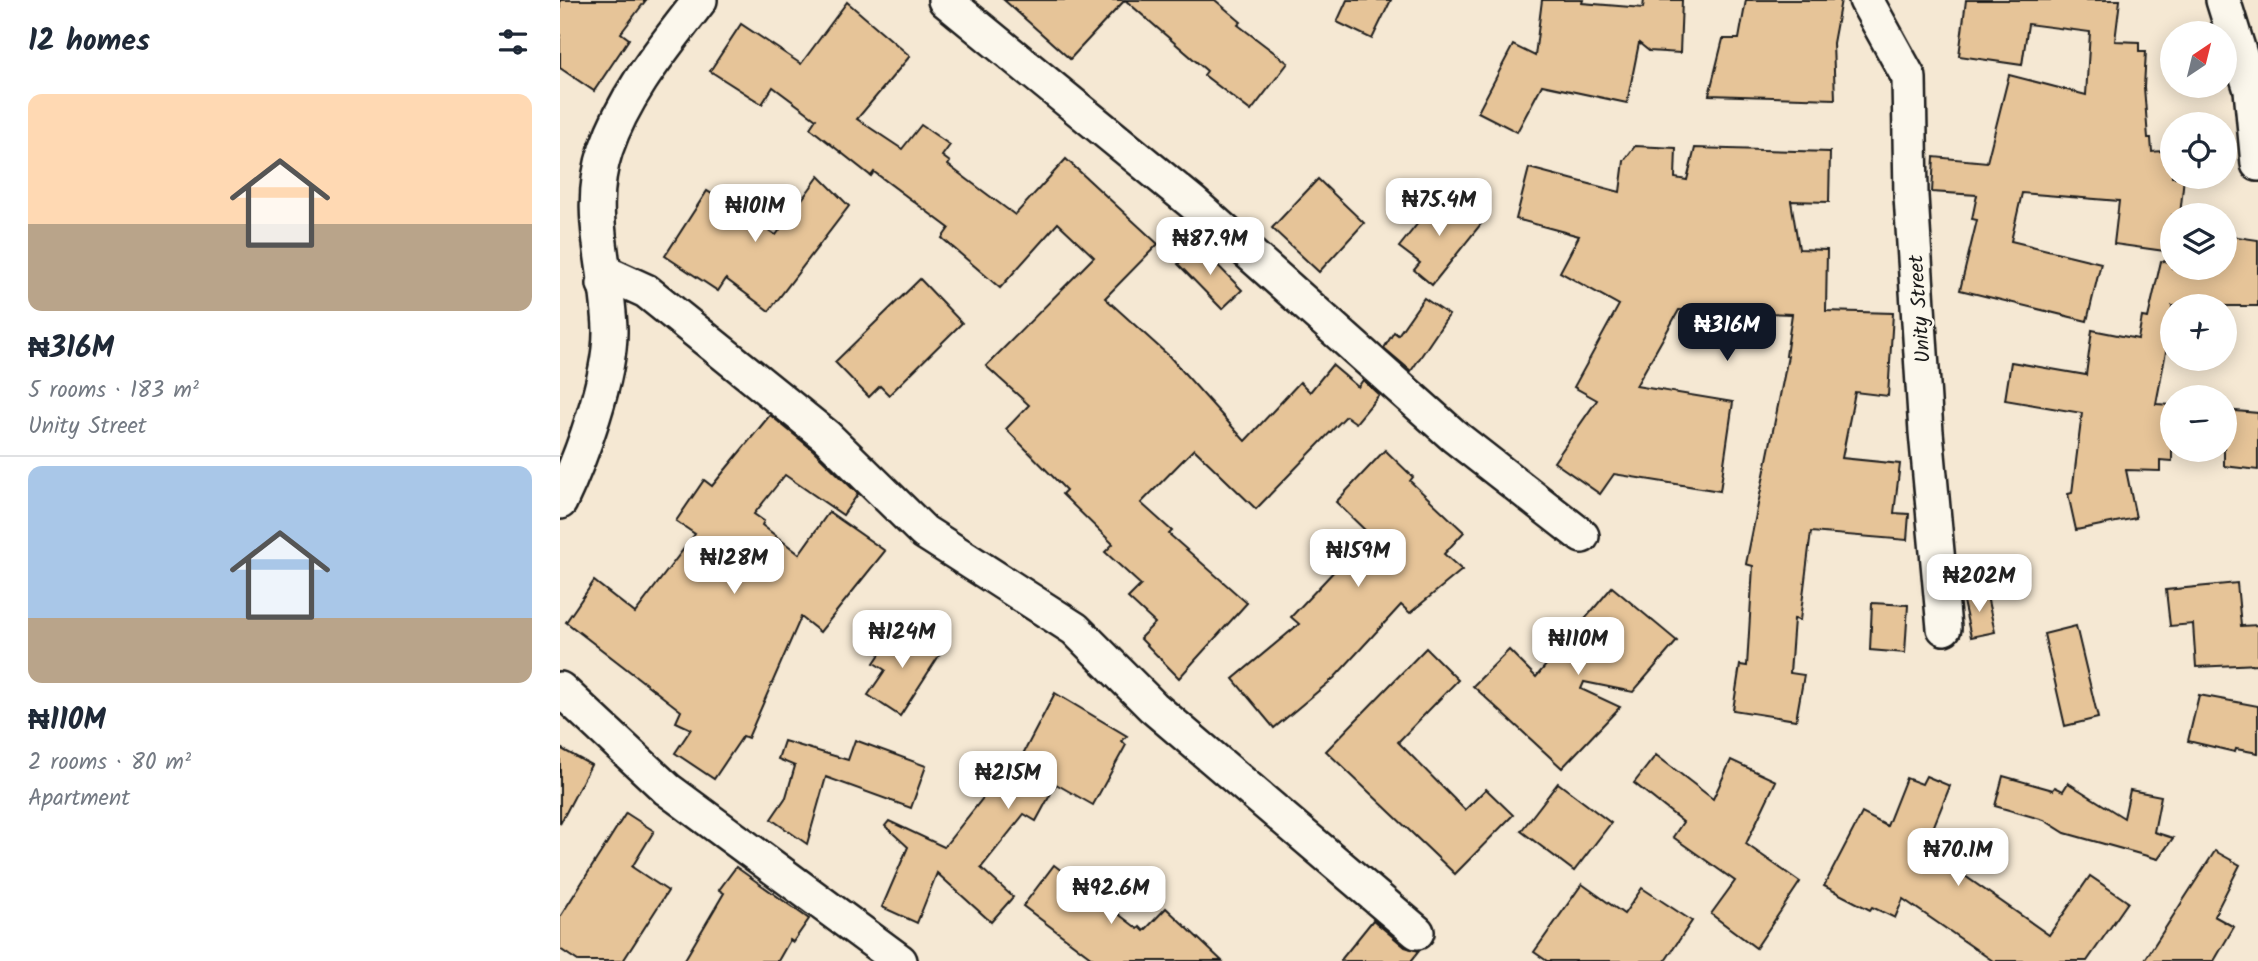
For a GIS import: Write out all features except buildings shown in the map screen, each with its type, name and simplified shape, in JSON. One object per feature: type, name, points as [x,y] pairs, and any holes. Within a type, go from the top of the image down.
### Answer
[{"type":"street","points":[[560,502],[605,378],[610,330],[595,215],[605,151],[624,106],[700,0]]},
{"type":"street","points":[[945,0],[1193,202],[1454,436],[1582,536]]},
{"type":"street","points":[[981,0],[985,32]]},
{"type":"street","name":"Unity Street","points":[[1866,0],[1909,78],[1911,196],[1926,432],[1944,628]]},
{"type":"street","points":[[2223,0],[2251,90],[2258,164]]},
{"type":"street","points":[[604,284],[613,276],[646,291],[826,436],[924,532],[1075,629],[1153,707],[1417,932]]},
{"type":"street","points":[[560,689],[667,789],[900,961]]}]
